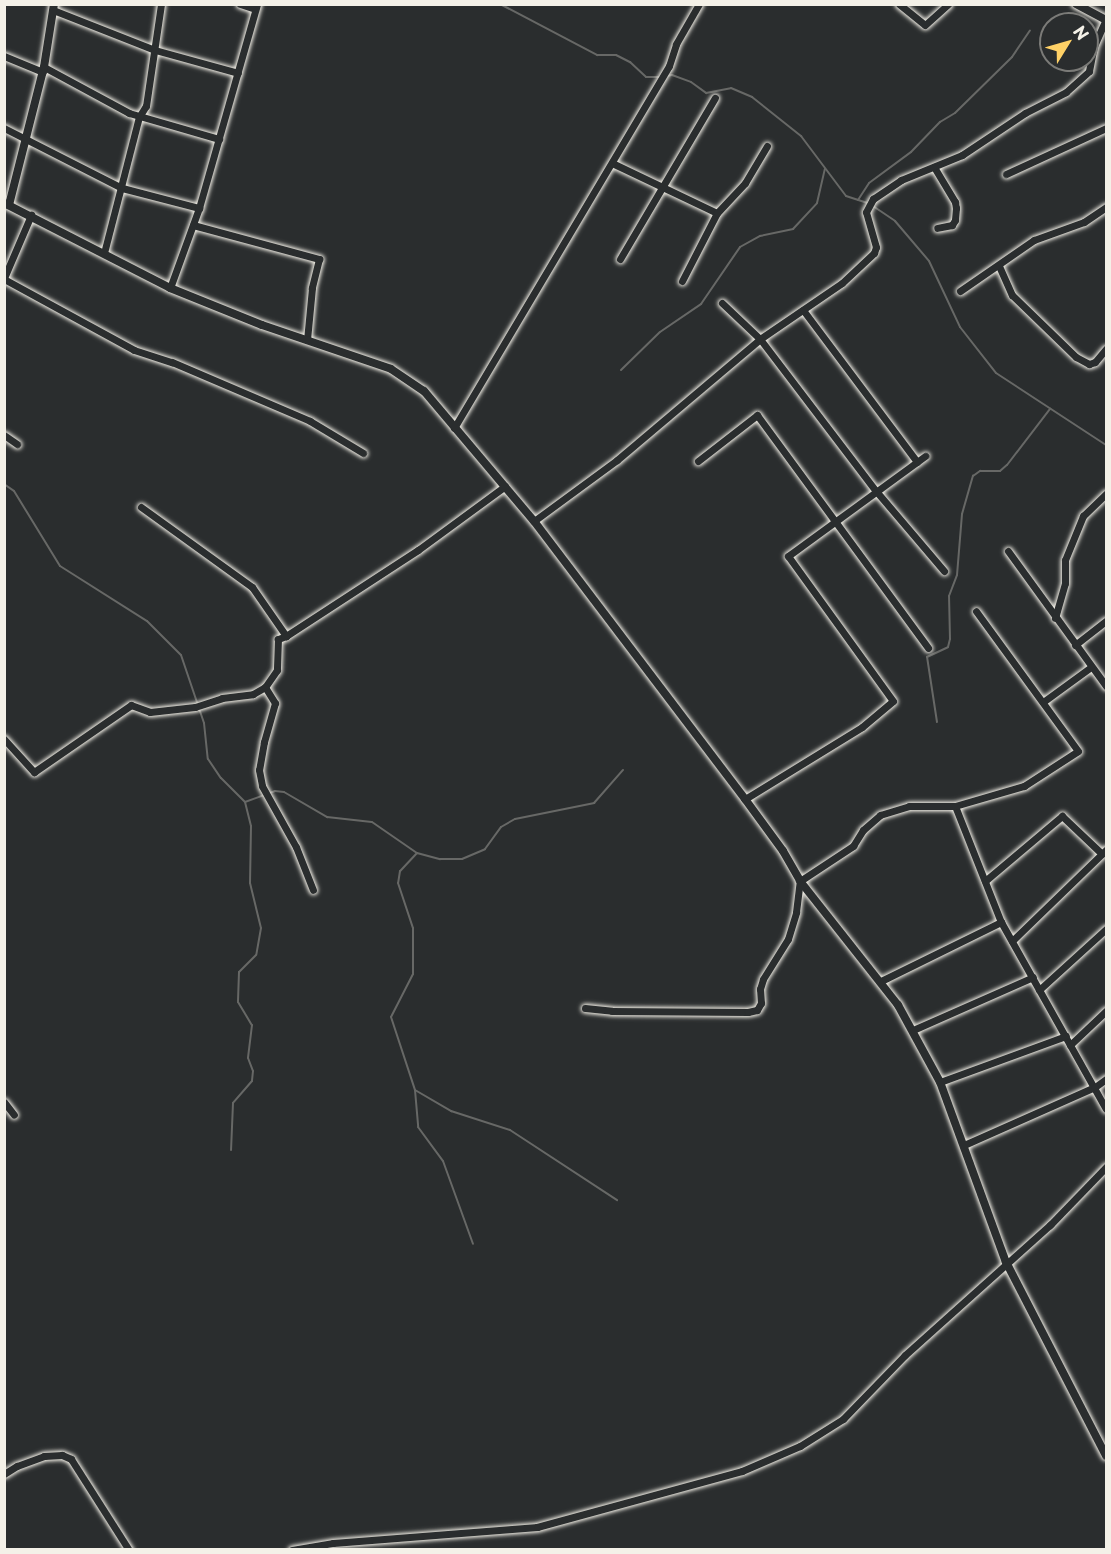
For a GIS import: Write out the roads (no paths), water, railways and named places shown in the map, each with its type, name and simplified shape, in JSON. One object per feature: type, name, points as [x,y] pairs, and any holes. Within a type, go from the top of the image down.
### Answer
[{"type":"street","points":[[104,253],[140,117],[146,106],[161,4]]},
{"type":"street","points":[[170,288],[199,208],[256,7],[240,4]]},
{"type":"street","points":[[454,428],[669,66],[676,44],[699,4]]},
{"type":"street","points":[[899,4],[925,25],[948,4]]},
{"type":"street","points":[[534,521],[616,460],[760,339],[842,283],[874,253],[876,247],[866,212],[873,199],[901,180],[962,156],[1025,113],[1066,92],[1089,71],[1094,46],[1106,20],[1076,4]]},
{"type":"street","points":[[238,73],[155,51],[54,7],[44,69],[7,204],[170,288],[262,326],[391,369],[424,391],[534,521],[745,799],[783,851],[800,881],[881,981],[913,1030],[940,1083],[1006,1262],[1107,1456]]},
{"type":"street","points":[[4,56],[44,69],[140,117],[219,139]]},
{"type":"street","points":[[620,259],[664,188],[715,98]]},
{"type":"street","points":[[4,128],[122,188],[199,208]]},
{"type":"street","points":[[1006,174],[1107,128]]},
{"type":"street","points":[[682,281],[717,213],[745,183],[767,146]]},
{"type":"street","points":[[612,163],[717,213]]},
{"type":"street","points":[[934,167],[955,202],[956,208],[952,225],[938,228]]},
{"type":"street","points":[[960,291],[1034,240],[1084,222],[1107,207]]},
{"type":"street","points":[[31,215],[4,279],[134,350],[172,362],[310,421],[363,453]]},
{"type":"street","points":[[193,225],[319,259],[312,288],[307,340]]},
{"type":"street","points":[[999,266],[1012,295],[1076,357],[1089,364],[1095,362],[1107,349]]},
{"type":"street","points":[[722,303],[760,339],[876,491],[944,572]]},
{"type":"street","points":[[802,310],[917,462]]},
{"type":"street","points":[[698,461],[757,415],[928,648]]},
{"type":"street","points":[[4,435],[17,444]]},
{"type":"street","points":[[745,799],[862,727],[893,701],[788,556],[925,456]]},
{"type":"street","points":[[4,739],[34,772],[132,705],[150,712],[195,707],[222,698],[253,694],[265,687],[277,670],[278,639],[418,550],[505,486]]},
{"type":"street","points":[[1055,618],[1065,583],[1065,560],[1083,516],[1107,494]]},
{"type":"street","points":[[141,507],[252,587],[286,636]]},
{"type":"street","points":[[1008,551],[1107,686]]},
{"type":"street","points":[[585,1008],[612,1011],[748,1012],[757,1010],[761,1003],[760,988],[763,979],[788,939],[796,912],[800,881],[853,846],[863,830],[880,814],[909,806],[955,806],[1024,786],[1078,751],[976,611]]},
{"type":"street","points":[[1075,645],[1107,621]]},
{"type":"street","points":[[1042,702],[1091,667]]},
{"type":"street","points":[[265,687],[275,703],[259,770],[262,786],[277,818],[296,847],[313,890]]},
{"type":"street","points":[[955,806],[1002,922],[1107,1109]]},
{"type":"street","points":[[985,881],[1062,816],[1104,852],[1012,941]]},
{"type":"street","points":[[881,981],[1002,922]]},
{"type":"street","points":[[1039,990],[1107,929]]},
{"type":"street","points":[[913,1030],[1033,977]]},
{"type":"street","points":[[1070,1045],[1107,1011]]},
{"type":"street","points":[[940,1083],[1066,1036]]},
{"type":"street","points":[[964,1145],[1095,1087],[1107,1079]]},
{"type":"street","points":[[4,1102],[14,1115]]},
{"type":"street","points":[[292,1550],[333,1543],[537,1527],[742,1471],[819,1437],[843,1419],[905,1355],[954,1313],[1006,1262],[1050,1225],[1107,1167]]},
{"type":"street","points":[[4,1474],[17,1466],[44,1456],[62,1455],[71,1459],[129,1550]]},
{"type":"waterway","points":[[500,4],[597,55],[616,55],[630,62],[646,77],[661,77]]},
{"type":"waterway","points":[[858,200],[869,183],[911,152],[940,122],[955,113],[1012,57],[1030,30]]},
{"type":"waterway","points":[[666,76],[672,75],[691,82],[706,93],[731,88],[752,97],[801,136],[846,196],[870,204],[895,221],[929,261],[960,327],[996,373],[1106,445]]},
{"type":"waterway","points":[[621,370],[660,332],[701,304],[740,247],[760,236],[793,229],[817,203],[825,169]]},
{"type":"waterway","points":[[937,722],[927,657],[948,647],[950,639],[949,596],[957,575],[962,514],[973,476],[980,471],[1000,471],[1007,465],[1050,409]]},
{"type":"waterway","points":[[4,484],[14,491],[60,566],[147,621],[181,655],[204,723],[208,759],[221,778],[245,802],[251,826],[250,883],[261,928],[256,955],[239,972],[238,1002],[252,1025],[248,1058],[253,1071],[252,1081],[233,1103],[231,1150]]},
{"type":"waterway","points":[[245,802],[275,791],[284,792],[327,817],[372,822],[417,853],[440,859],[462,859],[485,849],[501,827],[515,819],[594,803],[623,770]]},
{"type":"waterway","points":[[417,853],[400,871],[398,883],[413,928],[413,974],[391,1017],[415,1090],[418,1127],[443,1161],[473,1244]]},
{"type":"waterway","points":[[415,1090],[451,1111],[510,1130],[617,1200]]}]
